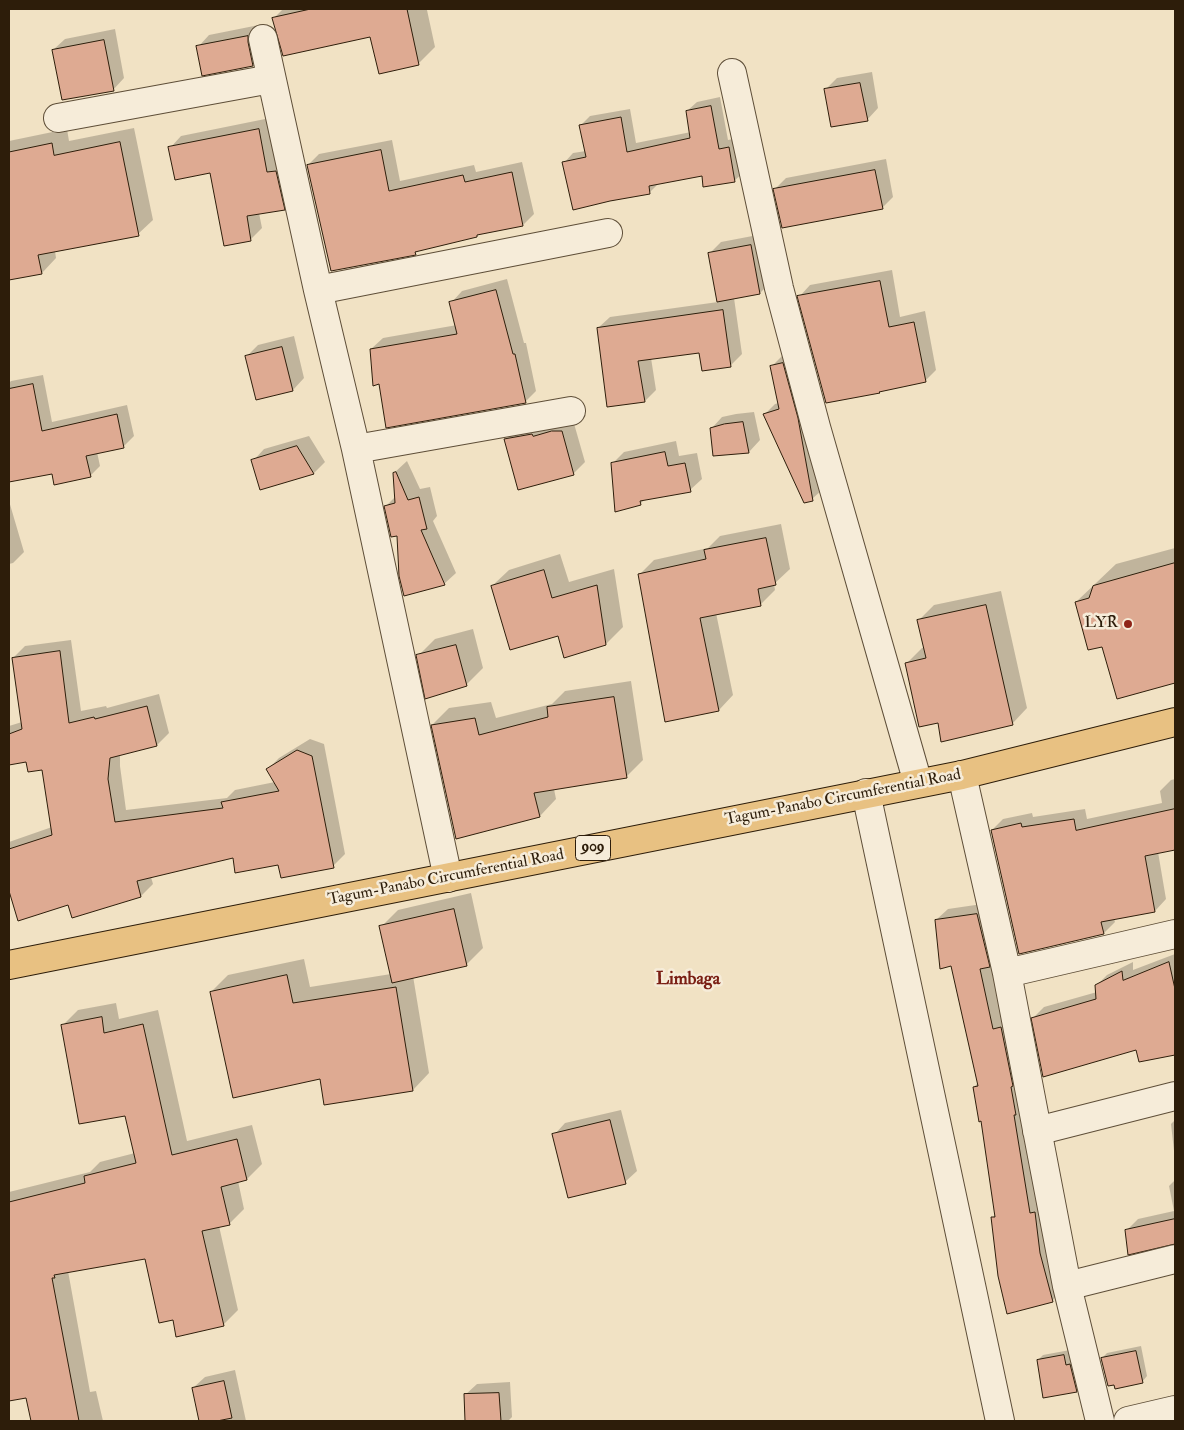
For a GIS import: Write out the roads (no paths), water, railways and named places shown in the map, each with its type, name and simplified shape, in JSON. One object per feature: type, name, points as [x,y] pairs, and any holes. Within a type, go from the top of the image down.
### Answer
[{"type":"main road","name":"Tagum-Panabo Circumferential Road","points":[[9,965],[918,784],[1175,722]]},
{"type":"street","points":[[263,39],[318,290],[356,449],[448,878]]},
{"type":"street","points":[[732,73],[782,297],[816,427],[918,784]]},
{"type":"street","points":[[58,118],[271,79]]},
{"type":"street","points":[[318,290],[608,233]]},
{"type":"street","points":[[356,449],[571,410]]},
{"type":"street","points":[[962,774],[1007,974],[1067,1286],[1100,1421]]},
{"type":"street","points":[[866,793],[1000,1421]]},
{"type":"street","points":[[1007,974],[1175,934]]},
{"type":"street","points":[[1037,1131],[1175,1096]]},
{"type":"street","points":[[1067,1286],[1175,1259]]},
{"type":"street","points":[[1128,1421],[1175,1410]]},
{"type":"place","name":"LYR","points":[[1128,624]]},
{"type":"district","name":"Limbaga","points":[[688,980]]}]
